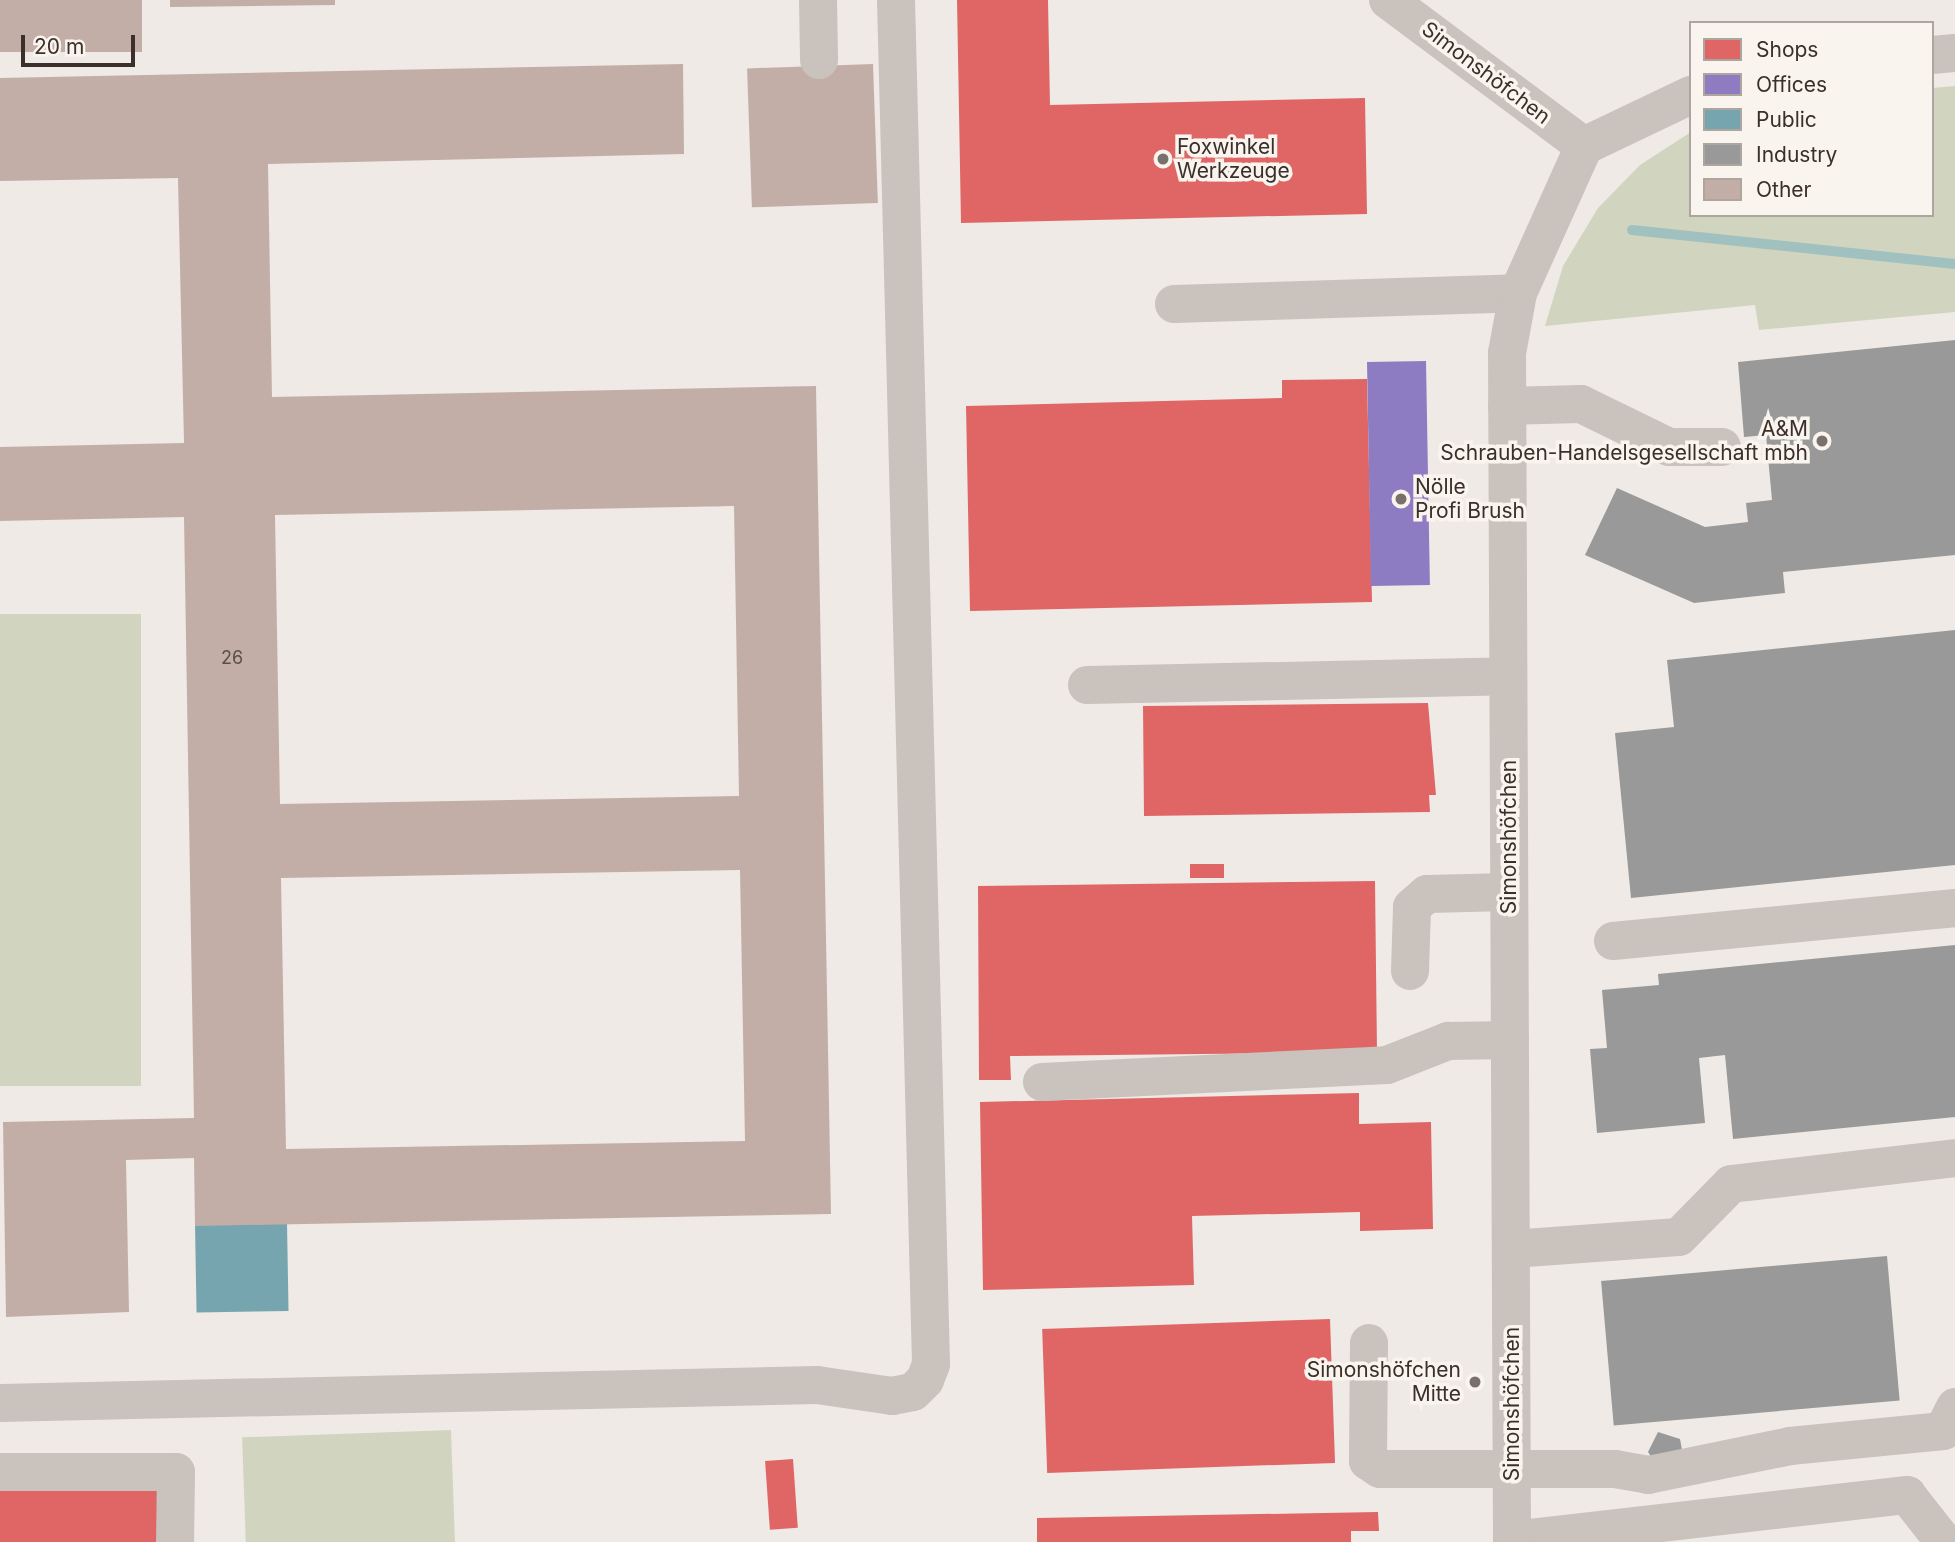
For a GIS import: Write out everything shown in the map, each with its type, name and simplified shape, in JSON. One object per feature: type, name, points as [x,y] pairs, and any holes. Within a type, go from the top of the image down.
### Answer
[{"type":"street","points":[[818,0],[819,60]]},
{"type":"street","points":[[0,1403],[817,1385],[892,1396],[913,1392],[925,1380],[931,1364],[896,0]]},
{"type":"street","name":"Simonshöfchen","points":[[1388,0],[1584,146],[1518,293],[1507,353],[1512,1541]]},
{"type":"street","points":[[1934,55],[1955,53]]},
{"type":"street","points":[[1584,146],[1689,96]]},
{"type":"street","points":[[1174,304],[1518,293]]},
{"type":"street","points":[[1507,406],[1581,404],[1670,447],[1722,447]]},
{"type":"street","points":[[1087,685],[1508,676]]},
{"type":"street","points":[[1410,971],[1412,907],[1427,894],[1509,892]]},
{"type":"street","points":[[1613,941],[1955,908]]},
{"type":"street","points":[[1042,1082],[1387,1065],[1448,1041],[1510,1040]]},
{"type":"street","points":[[1512,1249],[1679,1237],[1731,1184],[1955,1158]]},
{"type":"street","points":[[1369,1343],[1368,1461],[1380,1469],[1512,1467],[1648,1475],[1748,1460],[1790,1446],[1943,1431],[1955,1407]]},
{"type":"street","points":[[0,1472],[176,1472],[176,1542]]},
{"type":"street","points":[[1512,1541],[1712,1528],[1907,1495],[1944,1542]]},
{"type":"green space","points":[[1955,86],[1955,312],[1759,330],[1755,305],[1545,326],[1563,266],[1598,208],[1640,165],[1689,133],[1689,217],[1934,217],[1934,88]]},
{"type":"green space","points":[[0,614],[141,614],[141,1086],[0,1086]]},
{"type":"green space","points":[[451,1430],[455,1542],[246,1542],[242,1437]]},
{"type":"building: Shops","name":"Foxwinkel Werkzeuge","points":[[957,0],[1048,0],[1050,105],[1365,98],[1367,214],[961,223]]},
{"type":"building: Shops","points":[[1367,379],[1372,602],[970,611],[966,406],[1282,398],[1282,380]]},
{"type":"building: Shops","points":[[1428,703],[1436,795],[1429,795],[1430,812],[1144,816],[1143,706]]},
{"type":"building: Shops","points":[[1190,864],[1224,864],[1224,878],[1190,878]]},
{"type":"building: Shops","points":[[1375,881],[1377,1052],[1010,1056],[1011,1080],[979,1080],[978,886]]},
{"type":"building: Shops","points":[[1359,1093],[1359,1124],[1431,1122],[1433,1229],[1360,1231],[1360,1212],[1192,1216],[1194,1285],[983,1290],[980,1102]]},
{"type":"building: Shops","points":[[1330,1319],[1335,1463],[1047,1473],[1042,1329]]},
{"type":"building: Shops","points":[[793,1459],[798,1528],[770,1530],[765,1461]]},
{"type":"building: Shops","points":[[0,1484],[168,1487],[167,1542],[0,1542]]},
{"type":"building: Shops","points":[[1378,1512],[1379,1531],[1351,1531],[1351,1542],[1037,1542],[1037,1518]]},
{"type":"building: Offices","points":[[1426,361],[1430,585],[1371,586],[1367,362]]},
{"type":"building: Public","points":[[287,1223],[289,1311],[197,1313],[195,1225]]},
{"type":"building: Industry","points":[[1955,340],[1955,555],[1783,572],[1785,593],[1694,603],[1585,555],[1617,488],[1705,527],[1748,522],[1746,503],[1772,500],[1766,435],[1744,437],[1738,362]]},
{"type":"building: Industry","points":[[1955,630],[1955,865],[1631,898],[1615,733],[1674,727],[1667,660]]},
{"type":"building: Industry","points":[[1955,945],[1955,1117],[1733,1139],[1725,1055],[1699,1058],[1705,1123],[1597,1133],[1590,1049],[1607,1048],[1602,990],[1659,985],[1658,974]]},
{"type":"building: Industry","points":[[1887,1256],[1900,1400],[1614,1425],[1601,1281]]},
{"type":"building: Industry","points":[[1658,1432],[1680,1439],[1682,1450],[1655,1462],[1648,1452]]},
{"type":"building: Other","points":[[0,0],[142,0],[142,52],[0,52]]},
{"type":"building: Other","points":[[170,0],[335,0],[335,5],[170,7]]},
{"type":"building: Other","points":[[683,64],[684,154],[268,164],[272,397],[816,386],[831,1214],[195,1226],[194,1158],[126,1160],[129,1312],[6,1317],[3,1122],[194,1118],[184,517],[0,521],[0,447],[184,443],[178,178],[0,181],[0,78]],"holes":[[[734,506],[739,796],[280,804],[275,515]],[[740,870],[745,1141],[286,1149],[281,878]]]},
{"type":"building: Other","points":[[873,64],[878,203],[752,207],[747,68]]},
{"type":"waterway","points":[[1632,230],[1955,264]]},
{"type":"place","name":"Foxwinkel Werkzeuge","points":[[1163,159]]},
{"type":"place","name":"A&M Schrauben-Handelsgesellschaft mbh","points":[[1822,441]]},
{"type":"place","name":"Nölle Profi Brush","points":[[1401,499]]},
{"type":"place","name":"Simonshöfchen Mitte","points":[[1475,1382]]}]
